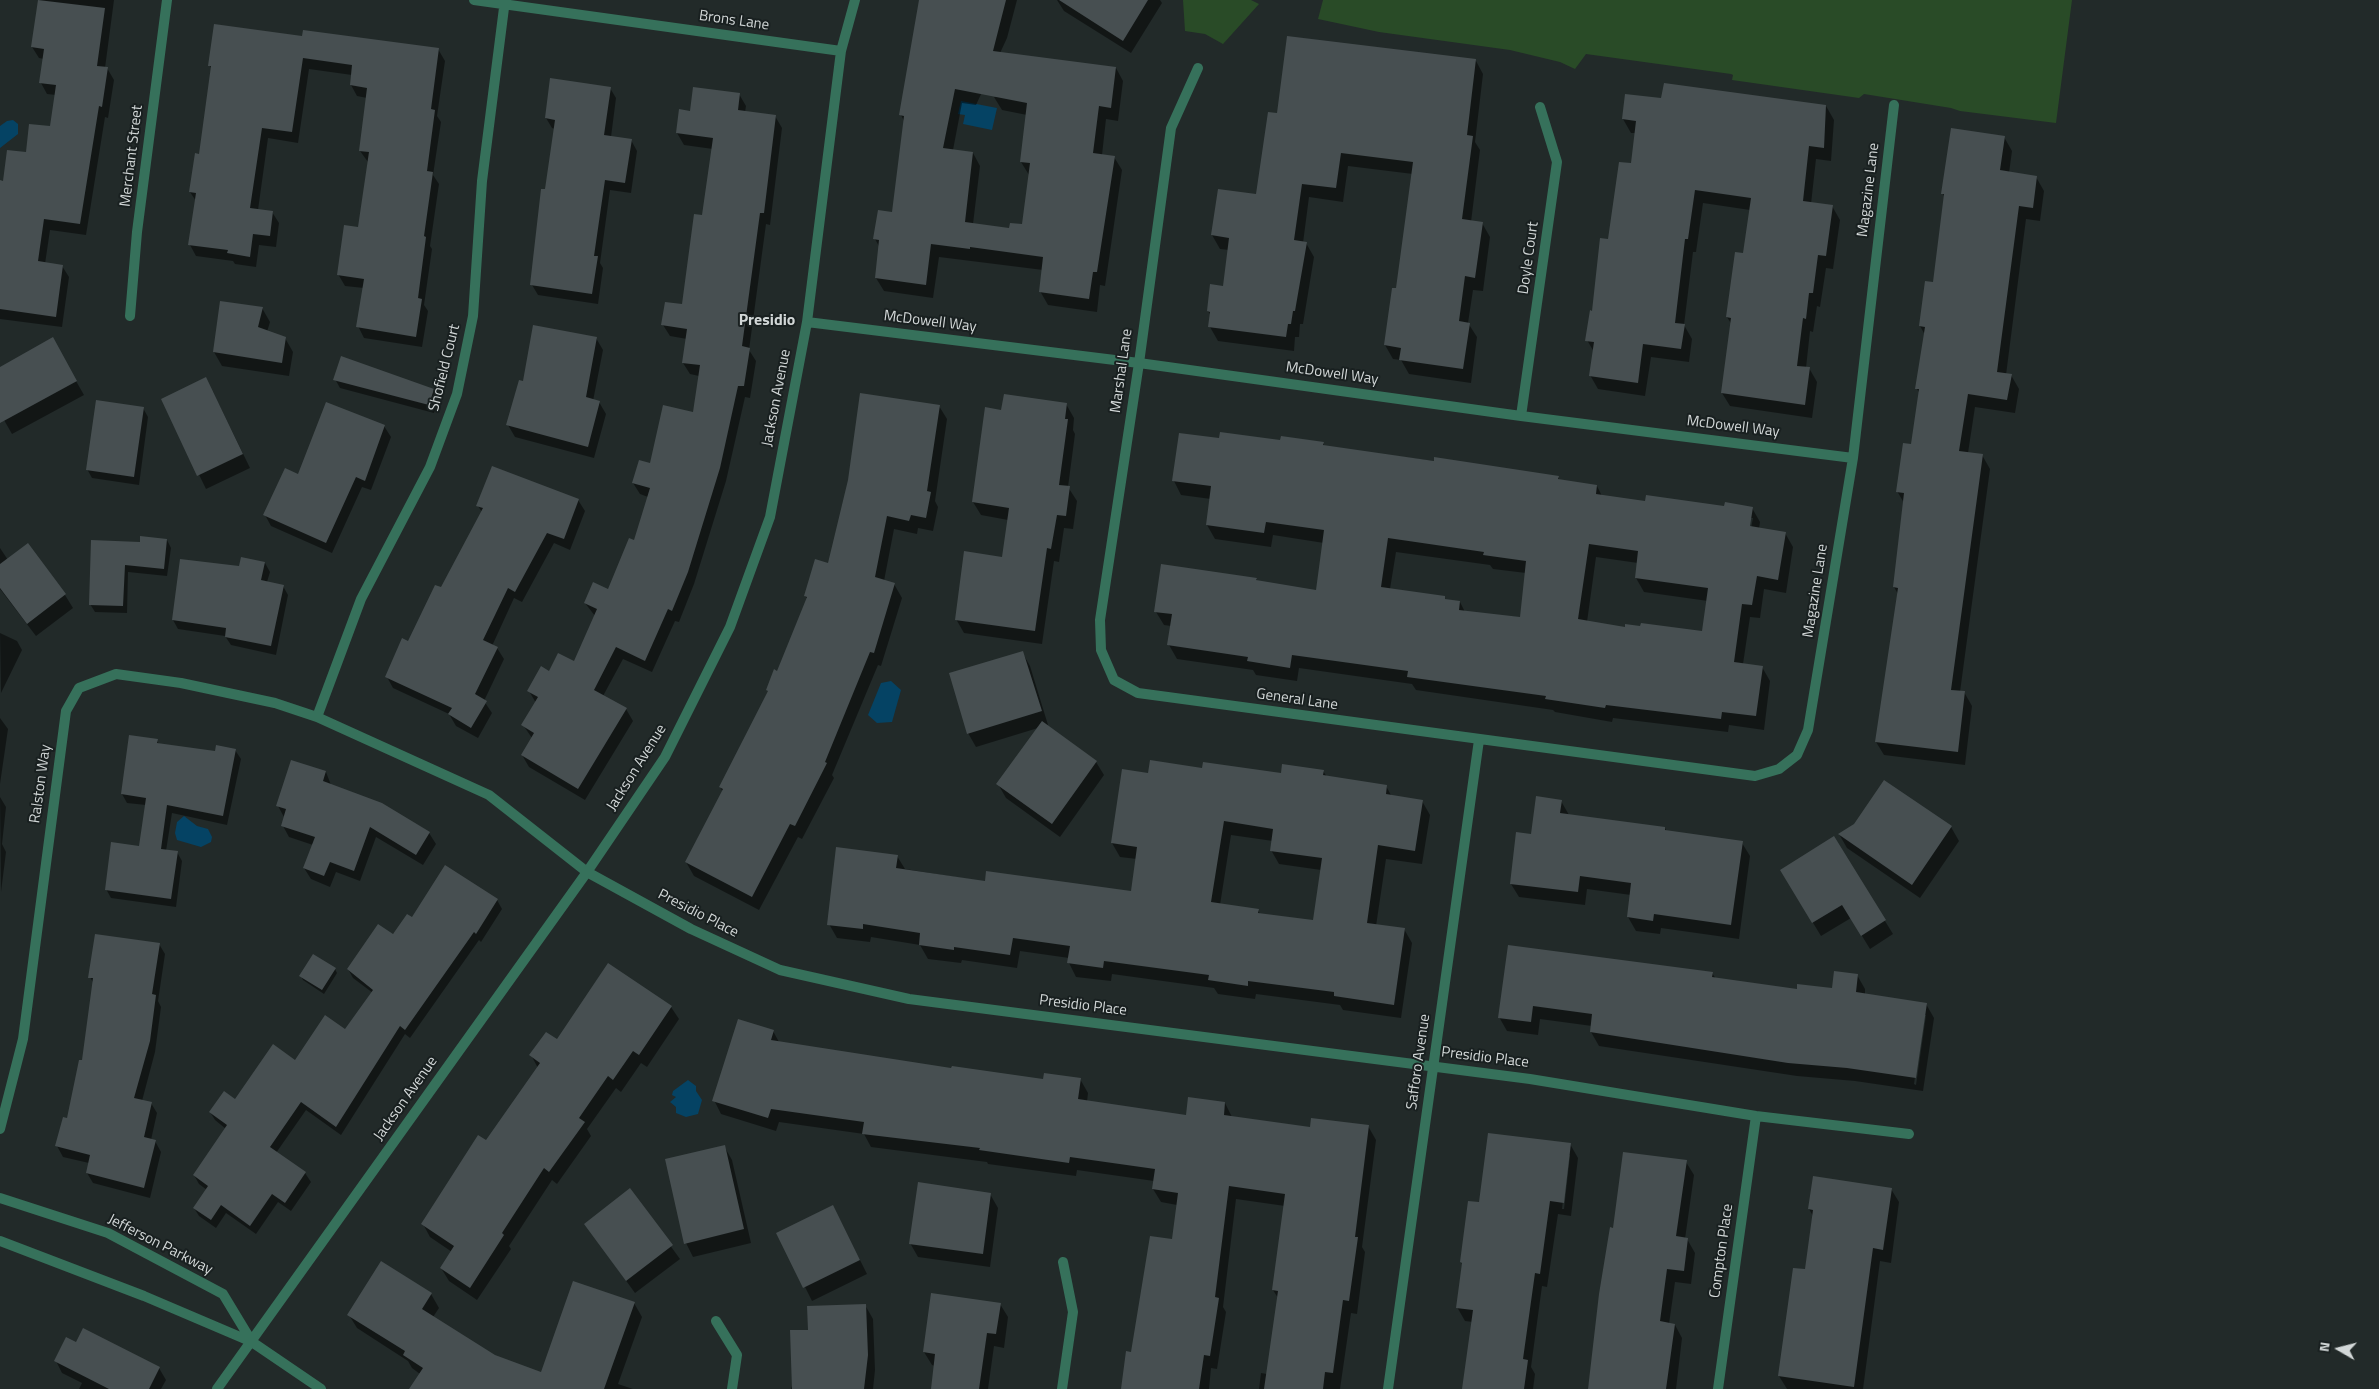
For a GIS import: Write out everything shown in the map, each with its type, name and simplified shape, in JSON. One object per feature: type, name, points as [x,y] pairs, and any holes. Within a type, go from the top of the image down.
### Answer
[{"type":"street","name":"Merchant Street","points":[[130,316],[137,232],[167,0]]},
{"type":"street","name":"Brons Lane","points":[[474,0],[505,2],[841,51]]},
{"type":"street","name":"Jackson Avenue","points":[[217,1389],[587,872],[665,757],[730,626],[770,517],[807,322],[841,51],[855,0]]},
{"type":"street","name":"Shofield Court","points":[[317,717],[361,599],[430,467],[457,394],[473,316],[482,181],[505,2]]},
{"type":"street","name":"Marshal Lane","points":[[1114,680],[1100,650],[1100,620],[1139,363],[1171,128],[1198,68]]},
{"type":"street","name":"Magazine Lane","points":[[1479,740],[1756,776],[1779,769],[1797,755],[1808,730],[1853,458],[1894,106]]},
{"type":"street","name":"Doyle Court","points":[[1521,416],[1557,162],[1540,107]]},
{"type":"street","name":"McDowell Way","points":[[807,322],[1139,363],[1521,416],[1853,458]]},
{"type":"street","name":"Ralston Way","points":[[0,1129],[22,1039],[66,711],[79,688],[116,674],[181,683],[275,703],[317,717]]},
{"type":"street","name":"General Lane","points":[[1114,680],[1138,694],[1479,740]]},
{"type":"street","name":"Presidio Place","points":[[317,717],[489,795],[587,872],[691,929],[780,970],[909,999],[1530,1079],[1756,1116],[1909,1134]]},
{"type":"street","name":"Safforo Avenue","points":[[1388,1389],[1479,740]]},
{"type":"street","name":"Compton Place","points":[[1718,1389],[1756,1116]]},
{"type":"street","name":"Jefferson Parkway","points":[[0,1198],[108,1233],[223,1294],[252,1342]]},
{"type":"street","name":"Jefferson Parkway","points":[[0,1241],[144,1296],[252,1342],[321,1389]]},
{"type":"street","points":[[1062,1389],[1073,1312],[1063,1262]]},
{"type":"street","points":[[716,1321],[737,1355],[732,1389]]},
{"type":"green space","points":[[1183,0],[1251,0],[1259,4],[1223,44],[1205,34],[1185,31]]},
{"type":"green space","points":[[1323,0],[2072,0],[2056,123],[1960,111],[1864,94],[1859,98],[1732,80],[1733,75],[1731,74],[1586,54],[1575,69],[1560,62],[1510,50],[1379,32],[1318,19]]},
{"type":"water","points":[[961,101],[997,108],[992,130],[963,124],[965,115],[958,114]]},
{"type":"water","points":[[13,120],[18,124],[18,134],[0,148],[0,126],[7,121]]},
{"type":"water","points":[[891,681],[901,690],[892,722],[877,723],[868,715],[881,683]]},
{"type":"water","points":[[184,816],[197,826],[208,829],[212,837],[211,842],[201,847],[177,840],[175,833],[177,822]]},
{"type":"water","points":[[688,1080],[696,1086],[696,1091],[702,1100],[698,1114],[686,1117],[676,1113],[676,1107],[670,1102],[676,1097],[672,1095],[673,1091]]},
{"type":"building","points":[[38,0],[105,8],[97,66],[108,67],[102,107],[99,106],[80,224],[44,219],[38,261],[63,265],[56,317],[0,309],[0,180],[3,181],[7,150],[26,152],[29,124],[50,126],[56,85],[39,83],[44,49],[31,47]]},
{"type":"building","points":[[919,0],[1006,0],[993,51],[1116,67],[1111,108],[1099,106],[1093,153],[1115,156],[1097,272],[1093,272],[1089,299],[1039,292],[1043,257],[970,247],[970,249],[931,244],[926,285],[875,278],[879,240],[873,239],[878,210],[892,212],[904,116],[899,115]],"holes":[[[955,89],[1027,103],[1020,162],[1030,163],[1022,224],[1010,223],[1009,228],[965,222],[973,152],[943,148]]]},
{"type":"building","points":[[1059,0],[1148,0],[1123,41]]},
{"type":"building","points":[[214,24],[302,36],[303,30],[439,48],[431,109],[435,110],[427,171],[433,172],[424,236],[426,237],[418,298],[422,299],[416,337],[356,327],[364,279],[337,275],[344,225],[358,227],[369,152],[359,151],[367,88],[350,85],[352,65],[303,58],[292,132],[262,128],[250,208],[273,211],[270,236],[253,234],[250,257],[227,253],[228,250],[188,245],[196,193],[189,192],[195,153],[199,154],[211,66],[208,66]]},
{"type":"building","points":[[1287,36],[1476,59],[1467,135],[1473,136],[1462,219],[1483,222],[1475,278],[1465,276],[1459,321],[1470,323],[1463,369],[1399,360],[1401,348],[1384,345],[1392,288],[1396,288],[1413,162],[1341,153],[1336,188],[1302,184],[1294,240],[1307,242],[1295,311],[1293,311],[1291,324],[1288,324],[1286,337],[1208,327],[1210,312],[1207,311],[1210,284],[1223,286],[1229,238],[1211,235],[1218,189],[1256,194],[1268,112],[1277,113]]},
{"type":"building","points":[[550,78],[611,87],[604,135],[632,139],[625,183],[605,180],[594,256],[598,256],[592,294],[530,285],[541,189],[545,189],[555,120],[545,118]]},
{"type":"building","points":[[1664,83],[1826,105],[1824,148],[1809,146],[1803,201],[1833,205],[1826,256],[1818,255],[1813,293],[1809,293],[1806,319],[1803,318],[1797,366],[1810,367],[1805,405],[1721,393],[1731,318],[1726,317],[1735,252],[1743,253],[1751,198],[1695,190],[1688,239],[1685,239],[1675,323],[1685,324],[1681,349],[1643,344],[1638,383],[1589,376],[1594,342],[1585,341],[1590,310],[1592,311],[1600,238],[1608,239],[1619,162],[1631,163],[1636,121],[1622,119],[1625,94],[1661,98]]},
{"type":"building","points":[[693,87],[740,93],[738,110],[776,115],[764,213],[760,213],[742,346],[750,348],[744,386],[738,386],[720,468],[688,572],[672,611],[668,609],[645,661],[616,647],[594,690],[627,708],[578,789],[521,755],[534,733],[521,725],[538,697],[527,691],[541,666],[549,671],[558,653],[574,661],[597,609],[584,603],[593,582],[608,589],[629,538],[634,540],[650,488],[632,483],[639,460],[650,463],[663,405],[693,412],[700,365],[682,363],[687,329],[661,325],[665,302],[682,304],[694,214],[702,215],[713,138],[676,133],[679,109],[690,111]]},
{"type":"building","points":[[1951,128],[2005,136],[2000,170],[2037,176],[2033,208],[2019,206],[1997,372],[2012,374],[2007,400],[1968,394],[1959,451],[1983,454],[1951,690],[1965,691],[1958,752],[1875,742],[1898,588],[1893,587],[1904,493],[1896,492],[1903,443],[1911,444],[1919,389],[1915,389],[1925,327],[1919,326],[1925,281],[1933,282],[1944,194],[1941,194]]},
{"type":"building","points":[[220,301],[263,307],[258,327],[286,337],[282,363],[213,352]]},
{"type":"building","points":[[533,325],[597,337],[586,397],[600,401],[588,447],[506,425],[519,380],[523,381]]},
{"type":"building","points":[[53,337],[77,381],[0,423],[0,367]]},
{"type":"building","points":[[341,356],[434,389],[429,405],[333,380]]},
{"type":"building","points":[[206,377],[243,454],[197,476],[161,399]]},
{"type":"building","points":[[860,393],[940,405],[927,491],[931,492],[926,518],[911,515],[909,521],[887,516],[875,577],[895,583],[874,653],[870,652],[825,762],[827,763],[795,826],[790,824],[752,897],[685,862],[723,789],[719,787],[768,691],[766,690],[774,669],[777,671],[807,597],[804,596],[815,559],[828,563],[848,480]]},
{"type":"building","points":[[1004,394],[1067,403],[1065,419],[1068,419],[1059,485],[1070,486],[1066,516],[1057,515],[1051,549],[1047,548],[1035,631],[955,620],[964,551],[1002,557],[1009,508],[972,502],[985,407],[1001,410]]},
{"type":"building","points":[[96,400],[144,407],[134,477],[86,470]]},
{"type":"building","points":[[326,402],[385,425],[365,481],[356,477],[326,543],[263,515],[285,468],[298,474]]},
{"type":"building","points":[[1220,432],[1280,440],[1281,436],[1324,442],[1323,445],[1434,461],[1434,457],[1559,476],[1558,479],[1597,485],[1596,494],[1645,501],[1646,495],[1724,506],[1725,502],[1753,507],[1750,526],[1786,532],[1778,580],[1757,576],[1752,605],[1742,604],[1734,662],[1763,666],[1756,716],[1722,712],[1721,719],[1606,705],[1605,708],[1545,699],[1546,696],[1407,677],[1408,671],[1292,655],[1290,668],[1247,661],[1248,657],[1167,645],[1172,614],[1154,612],[1161,564],[1257,578],[1256,580],[1316,590],[1324,530],[1266,522],[1264,533],[1206,525],[1211,486],[1172,481],[1179,433],[1219,438]],"holes":[[[1388,538],[1484,552],[1483,555],[1526,561],[1520,617],[1459,610],[1460,601],[1445,599],[1445,596],[1381,587]],[[1589,544],[1638,551],[1635,578],[1708,588],[1702,631],[1641,623],[1640,626],[1625,624],[1625,627],[1578,619]]]},
{"type":"building","points":[[492,466],[579,499],[564,539],[547,533],[515,592],[508,588],[483,640],[498,647],[475,694],[487,701],[471,728],[448,714],[452,708],[385,677],[402,638],[408,641],[435,585],[441,587],[483,508],[476,506]]},
{"type":"building","points":[[140,536],[167,539],[164,569],[125,565],[123,606],[89,605],[91,540],[140,542]]},
{"type":"building","points":[[28,543],[66,594],[27,624],[0,588],[0,564]]},
{"type":"building","points":[[241,557],[265,562],[261,580],[284,585],[271,646],[225,637],[226,628],[172,620],[180,559],[239,566]]},
{"type":"building","points":[[1023,651],[1042,711],[967,734],[949,673]]},
{"type":"building","points":[[1042,721],[1097,761],[1052,824],[996,784]]},
{"type":"building","points":[[129,735],[158,739],[157,743],[215,751],[216,745],[236,749],[223,816],[167,805],[161,849],[178,851],[171,899],[105,890],[111,842],[139,846],[146,798],[121,794]]},
{"type":"building","points":[[291,760],[326,771],[323,781],[382,803],[430,832],[416,855],[370,827],[354,871],[330,862],[324,876],[303,868],[315,837],[281,826],[286,809],[276,806]]},
{"type":"building","points":[[1150,760],[1202,768],[1203,762],[1281,773],[1282,764],[1324,770],[1323,775],[1387,785],[1386,794],[1423,800],[1415,851],[1378,845],[1367,923],[1405,928],[1394,1005],[1334,996],[1334,992],[1248,981],[1248,986],[1208,980],[1209,975],[1104,961],[1103,968],[1067,963],[1070,946],[1013,938],[1010,955],[954,947],[954,950],[919,945],[920,933],[863,924],[863,929],[827,925],[836,847],[898,855],[896,868],[985,881],[986,871],[1131,891],[1137,847],[1111,843],[1122,769],[1148,773]],"holes":[[[1224,821],[1273,829],[1270,851],[1322,858],[1313,920],[1258,913],[1259,909],[1211,902]]]},
{"type":"building","points":[[1884,780],[1952,826],[1912,885],[1838,834],[1854,824]]},
{"type":"building","points":[[1536,796],[1562,800],[1560,813],[1665,827],[1665,830],[1743,841],[1731,925],[1654,914],[1653,921],[1627,917],[1631,883],[1580,876],[1578,892],[1510,884],[1516,832],[1531,834]]},
{"type":"building","points":[[1834,836],[1886,920],[1861,936],[1842,905],[1812,923],[1780,870]]},
{"type":"building","points":[[445,865],[498,899],[476,934],[474,932],[405,1030],[400,1026],[336,1127],[301,1102],[270,1147],[306,1172],[285,1203],[272,1194],[250,1226],[221,1205],[211,1220],[193,1208],[208,1186],[193,1175],[227,1125],[209,1112],[224,1091],[235,1099],[273,1044],[295,1060],[325,1015],[345,1029],[373,990],[347,969],[378,924],[393,934],[407,914],[412,917]]},
{"type":"building","points":[[95,934],[160,943],[152,994],[156,995],[150,1041],[134,1098],[152,1102],[144,1137],[156,1140],[144,1188],[86,1173],[90,1155],[55,1146],[63,1117],[67,1118],[79,1060],[82,1060],[93,978],[88,978]]},
{"type":"building","points":[[1508,945],[1713,972],[1712,977],[1797,989],[1797,984],[1832,988],[1834,971],[1858,974],[1856,992],[1927,1003],[1916,1078],[1847,1068],[1788,1063],[1590,1032],[1592,1014],[1533,1006],[1531,1022],[1498,1018]]},
{"type":"building","points":[[313,954],[336,968],[322,990],[299,976]]},
{"type":"building","points":[[608,963],[672,1006],[639,1055],[633,1051],[613,1080],[608,1076],[579,1118],[585,1122],[549,1172],[544,1168],[502,1233],[504,1235],[470,1288],[440,1268],[454,1246],[421,1224],[478,1135],[486,1140],[540,1063],[529,1055],[546,1032],[557,1039]]},
{"type":"building","points":[[738,1019],[774,1030],[771,1040],[951,1068],[952,1066],[1043,1079],[1044,1073],[1081,1078],[1078,1099],[1186,1115],[1188,1097],[1225,1102],[1224,1115],[1310,1127],[1311,1118],[1369,1125],[1355,1237],[1358,1237],[1349,1301],[1343,1300],[1333,1373],[1325,1372],[1323,1389],[1264,1389],[1278,1291],[1272,1290],[1285,1194],[1229,1186],[1215,1297],[1219,1298],[1210,1356],[1204,1355],[1199,1389],[1121,1389],[1126,1351],[1131,1352],[1150,1236],[1172,1239],[1178,1193],[1152,1189],[1155,1169],[1070,1157],[1069,1163],[979,1150],[980,1148],[862,1134],[864,1122],[771,1109],[768,1118],[712,1101]]},
{"type":"building","points":[[1488,1133],[1571,1143],[1564,1203],[1550,1201],[1540,1274],[1535,1273],[1523,1359],[1528,1360],[1524,1389],[1462,1389],[1473,1310],[1456,1308],[1462,1263],[1460,1262],[1468,1201],[1479,1202]]},
{"type":"building","points":[[725,1145],[744,1229],[684,1244],[665,1159]]},
{"type":"building","points":[[1623,1152],[1687,1160],[1676,1236],[1688,1238],[1684,1271],[1667,1269],[1660,1321],[1675,1324],[1666,1389],[1588,1389],[1599,1294],[1610,1227],[1613,1228]]},
{"type":"building","points":[[1813,1176],[1892,1188],[1883,1250],[1873,1248],[1854,1387],[1778,1376],[1793,1268],[1805,1269],[1813,1210],[1808,1209]]},
{"type":"building","points":[[918,1182],[991,1193],[983,1254],[909,1244]]},
{"type":"building","points":[[630,1188],[673,1245],[626,1281],[584,1224]]},
{"type":"building","points":[[833,1205],[860,1260],[803,1288],[776,1233]]},
{"type":"building","points":[[381,1261],[432,1293],[422,1309],[495,1355],[541,1372],[573,1281],[635,1302],[604,1389],[409,1389],[423,1368],[403,1355],[405,1351],[347,1315]]},
{"type":"building","points":[[931,1293],[1001,1303],[996,1334],[987,1333],[979,1389],[931,1389],[935,1354],[923,1352]]},
{"type":"building","points":[[866,1304],[868,1355],[864,1389],[792,1389],[790,1330],[808,1330],[807,1306]]},
{"type":"building","points":[[83,1328],[160,1367],[149,1389],[109,1389],[54,1361],[66,1337],[76,1342]]},
{"type":"district","name":"Presidio","points":[[767,321]]}]
